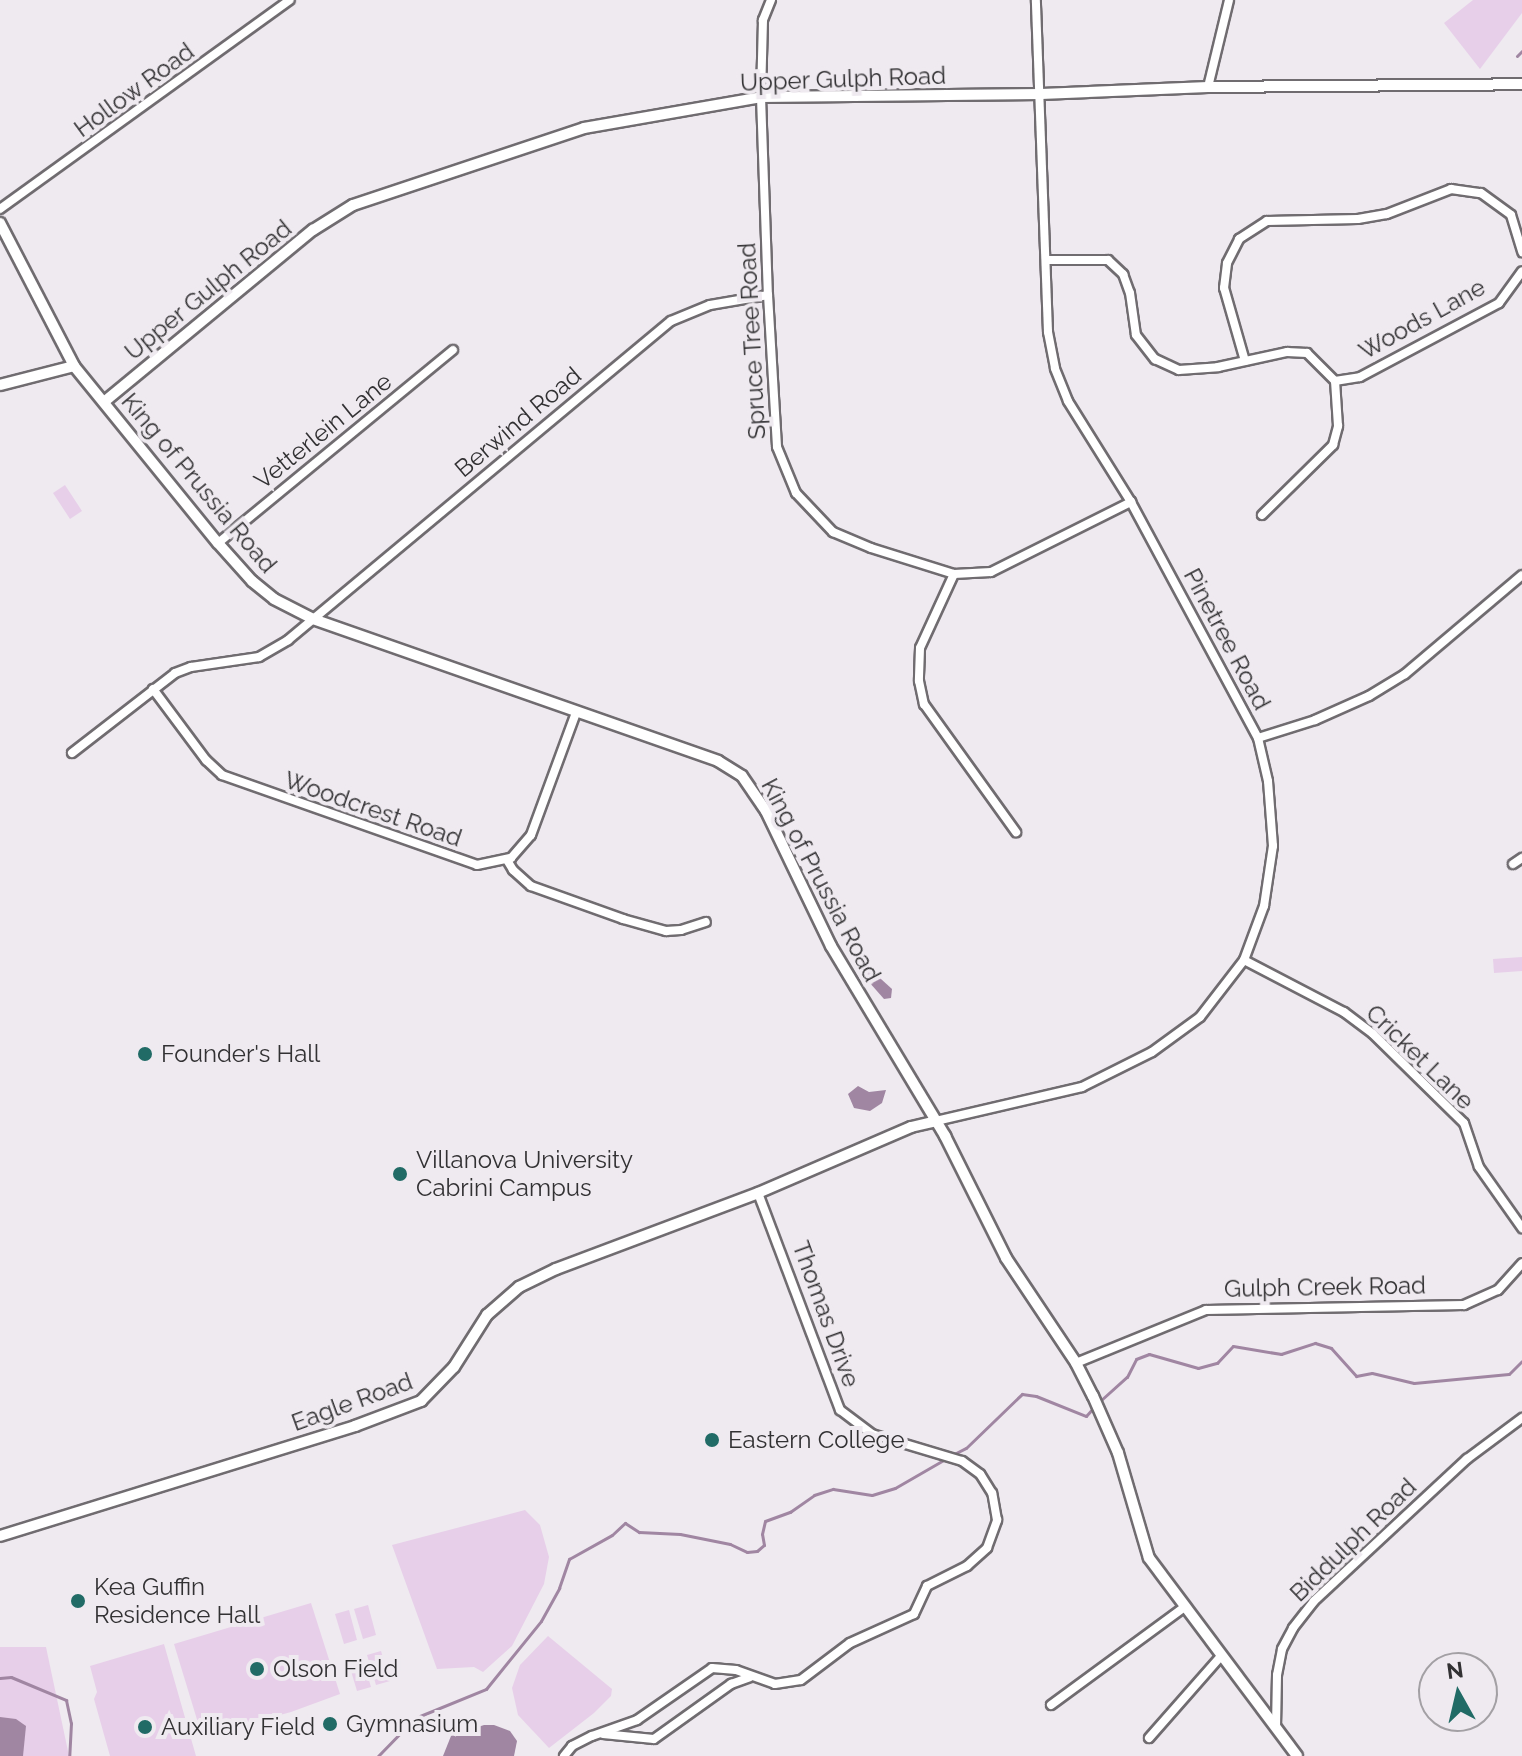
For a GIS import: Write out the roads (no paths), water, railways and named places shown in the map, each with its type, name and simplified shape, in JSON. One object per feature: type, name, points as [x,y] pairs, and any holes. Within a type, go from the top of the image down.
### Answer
[{"type":"street","name":"Hollow Road","points":[[0,209],[290,0]]},
{"type":"street","name":"Spruce Tree Road","points":[[771,0],[763,20],[761,97],[768,295],[777,447],[796,493],[833,532],[871,548],[954,574],[991,572],[1131,502]]},
{"type":"street","name":"Pinetree Road","points":[[936,1121],[1082,1087],[1152,1052],[1200,1017],[1244,960],[1264,906],[1273,846],[1268,781],[1258,738],[1131,502],[1068,401],[1055,368],[1048,332],[1036,0]]},
{"type":"street","points":[[1208,87],[1229,0]]},
{"type":"street","name":"Upper Gulph Road","points":[[104,402],[313,230],[353,205],[584,128],[761,97],[1522,84]]},
{"type":"street","points":[[1245,361],[1224,288],[1227,263],[1239,239],[1267,221],[1358,219],[1387,214],[1451,189],[1481,193],[1511,215],[1522,252]]},
{"type":"street","name":"King of Prussia Road","points":[[0,223],[74,366],[218,543],[252,581],[274,599],[313,619],[709,758],[742,776],[766,811],[831,946],[936,1121],[1006,1258],[1076,1363],[1100,1409],[1122,1466],[1149,1558],[1183,1608],[1297,1756]]},
{"type":"street","name":"Woods Lane","points":[[1046,260],[1108,260],[1123,274],[1130,293],[1136,335],[1155,359],[1179,370],[1287,352],[1307,353],[1335,381],[1360,377],[1499,303],[1522,271]]},
{"type":"street","name":"Berwind Road","points":[[72,753],[153,689],[191,667],[259,657],[288,640],[671,321],[710,305],[768,295]]},
{"type":"street","name":"Vetterlein Lane","points":[[218,543],[453,350]]},
{"type":"street","points":[[0,385],[74,366]]},
{"type":"street","points":[[1262,515],[1333,445],[1338,426],[1335,381]]},
{"type":"street","points":[[954,574],[920,648],[919,681],[924,704],[1016,832]]},
{"type":"street","points":[[1258,738],[1315,720],[1381,689],[1405,674],[1522,575]]},
{"type":"street","name":"Woodcrest Road","points":[[153,689],[206,760],[222,775],[463,863],[477,865],[507,860]]},
{"type":"street","points":[[576,713],[531,835],[507,860],[513,870],[531,886],[666,931],[706,922]]},
{"type":"street","points":[[1513,864],[1522,858]]},
{"type":"street","name":"Cricket Lane","points":[[1244,960],[1364,1026],[1452,1110],[1464,1123],[1479,1167],[1522,1228]]},
{"type":"street","name":"Eagle Road","points":[[0,1536],[355,1426],[421,1401],[454,1367],[487,1315],[519,1287],[556,1269],[758,1193],[841,1155],[936,1121]]},
{"type":"street","name":"Thomas Drive","points":[[564,1756],[572,1746],[637,1720],[712,1668],[736,1670],[775,1684],[801,1680],[850,1643],[914,1614],[927,1586],[967,1566],[987,1548],[997,1520],[992,1493],[980,1474],[962,1461],[872,1434],[840,1410],[758,1193]]},
{"type":"street","name":"Gulph Creek Road","points":[[1076,1363],[1206,1310],[1464,1305],[1498,1290],[1522,1263]]},
{"type":"street","name":"Biddulph Road","points":[[1276,1727],[1277,1675],[1282,1649],[1307,1610],[1467,1459],[1522,1418]]},
{"type":"street","points":[[1051,1705],[1183,1608]]},
{"type":"street","points":[[1149,1738],[1221,1656]]},
{"type":"street","points":[[600,1733],[654,1739],[731,1684],[750,1676]]},
{"type":"waterway","points":[[1517,56],[1522,51]]},
{"type":"waterway","points":[[1100,1401],[1127,1377],[1136,1359],[1149,1354],[1198,1368],[1217,1363],[1233,1346],[1281,1354],[1315,1343],[1331,1348],[1356,1376],[1372,1373],[1414,1383],[1509,1374],[1522,1361]]},
{"type":"waterway","points":[[954,1454],[966,1448],[1022,1394],[1036,1396],[1086,1416],[1095,1406]]},
{"type":"waterway","points":[[378,1756],[415,1718],[486,1689],[541,1621],[559,1588],[569,1559],[612,1535],[625,1523],[639,1532],[680,1534],[730,1544],[747,1552],[757,1551],[764,1545],[762,1534],[765,1521],[790,1512],[814,1495],[833,1489],[872,1495],[895,1488],[947,1458]]},
{"type":"waterway","points":[[0,1678],[11,1677],[66,1700],[71,1723],[69,1756]]},
{"type":"place","name":"Founder's Hall","points":[[145,1054]]},
{"type":"place","name":"Villanova University Cabrini Campus","points":[[400,1174]]},
{"type":"place","name":"Eastern College","points":[[712,1440]]},
{"type":"place","name":"Kea Guffin Residence Hall","points":[[78,1601]]},
{"type":"place","name":"Olson Field","points":[[257,1669]]},
{"type":"place","name":"Gymnasium","points":[[330,1724]]},
{"type":"place","name":"Auxiliary Field","points":[[145,1727]]}]
